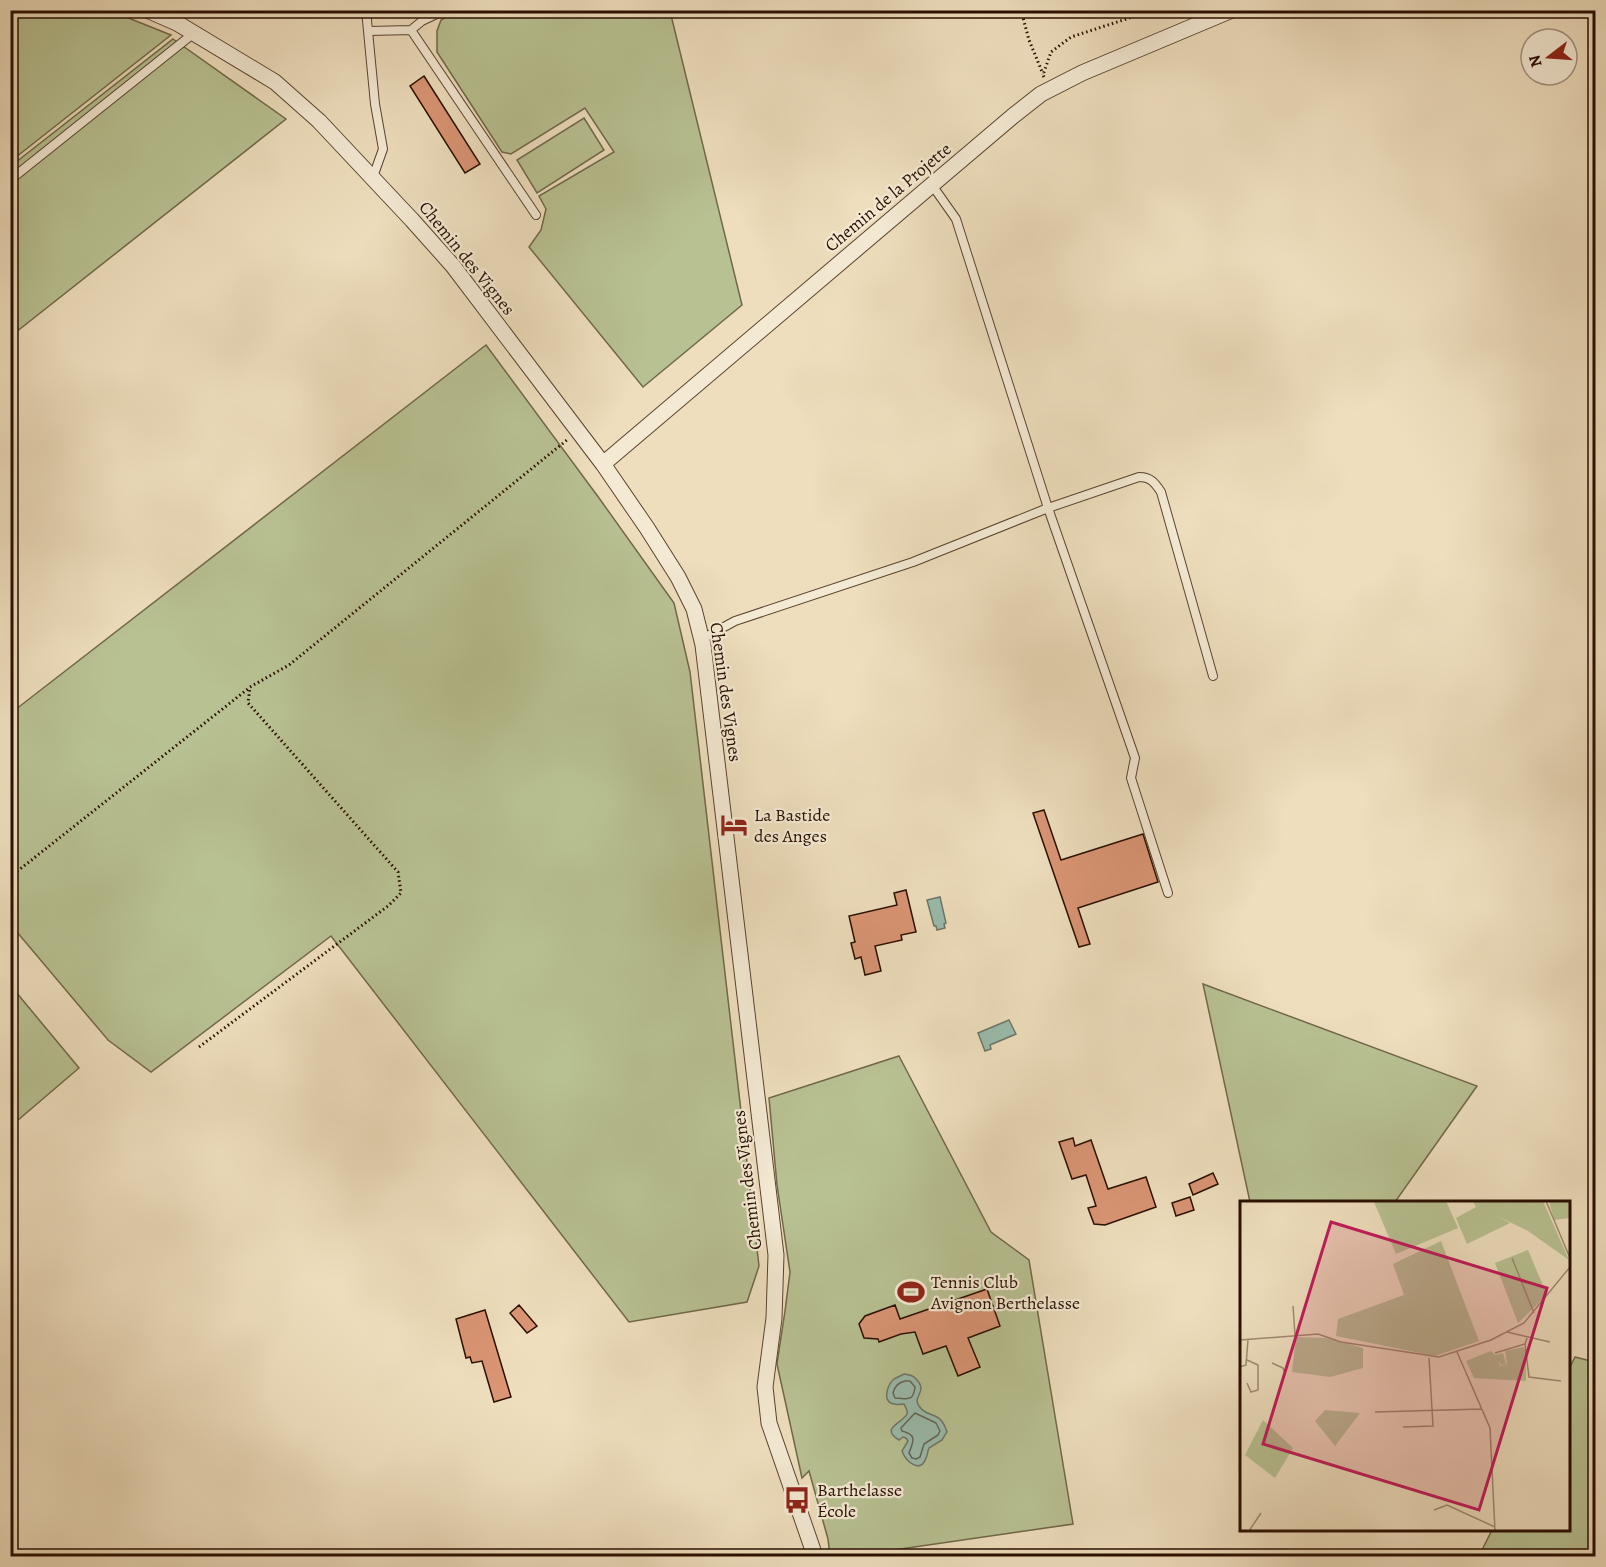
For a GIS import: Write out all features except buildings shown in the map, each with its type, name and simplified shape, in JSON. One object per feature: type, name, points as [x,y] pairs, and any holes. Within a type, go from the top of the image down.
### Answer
[{"type":"street","name":"Chemin des Vignes","points":[[147,10],[177,23],[274,82],[319,121],[373,177],[453,267],[603,464],[647,528],[678,578],[693,609],[702,639],[776,1255],[774,1318],[765,1387],[769,1423],[815,1557]]},
{"type":"street","name":"Chemin de la Projette","points":[[603,464],[1041,94],[1082,73],[1232,10]]},
{"type":"lane","points":[[366,10],[375,104],[383,150],[373,177]]},
{"type":"lane","points":[[369,30],[411,30],[422,21],[445,10]]},
{"type":"lane","points":[[411,30],[536,215]]},
{"type":"lane","points":[[10,180],[194,33]]},
{"type":"lane","points":[[932,185],[956,219],[1048,508],[1135,758],[1131,778],[1168,893]]},
{"type":"lane","points":[[702,639],[735,621],[913,562],[1048,508],[1139,477],[1150,479],[1161,492],[1212,676]]},
{"type":"path","points":[[1021,10],[1029,40],[1050,89]]},
{"type":"path","points":[[1043,75],[1051,52],[1071,37],[1154,10]]},
{"type":"path","points":[[10,877],[250,687],[289,665],[578,431]]},
{"type":"path","points":[[199,1047],[388,906],[401,893],[398,872],[248,704],[250,687]]},
{"type":"green space","points":[[11,10],[111,11],[171,35],[11,161]]},
{"type":"green space","points":[[456,11],[670,11],[742,305],[643,387],[529,247],[541,230],[546,209],[539,196],[614,152],[585,108],[511,154],[502,152],[437,52],[437,31],[441,20]]},
{"type":"green space","points":[[173,39],[286,119],[11,336],[11,166]]},
{"type":"green space","points":[[584,118],[604,150],[537,193],[517,160]]},
{"type":"green space","points":[[486,345],[674,603],[690,672],[759,1266],[747,1302],[629,1322],[331,936],[151,1072],[108,1040],[11,925],[11,713]]},
{"type":"green space","points":[[1203,984],[1477,1086],[1396,1201],[1250,1201]]},
{"type":"green space","points":[[11,986],[79,1068],[10,1126]]},
{"type":"green space","name":"Tennis Club Avignon Berthelasse","points":[[899,1056],[991,1232],[1029,1260],[1073,1524],[856,1556],[830,1556],[828,1539],[809,1471],[802,1478],[777,1364],[790,1272],[777,1185],[769,1098]]},
{"type":"green space","points":[[1575,1357],[1595,1362],[1595,1556],[1479,1556],[1492,1531],[1570,1531],[1570,1367]]},
{"type":"water","points":[[940,897],[946,923],[945,928],[937,930],[927,900]]},
{"type":"water","points":[[1009,1020],[1016,1034],[990,1045],[991,1049],[985,1051],[978,1033]]},
{"type":"water","points":[[904,1374],[916,1378],[921,1388],[917,1403],[922,1410],[941,1420],[947,1432],[942,1440],[929,1448],[924,1463],[917,1466],[910,1462],[902,1451],[908,1441],[906,1438],[899,1440],[891,1432],[894,1426],[905,1417],[907,1411],[904,1404],[890,1403],[887,1393],[892,1381]]},
{"type":"place","name":"La Bastide des Anges","points":[[734,825]]},
{"type":"place","name":"Tennis Club Avignon Berthelasse","points":[[911,1292]]},
{"type":"place","name":"Barthelasse École","points":[[797,1500]]}]
